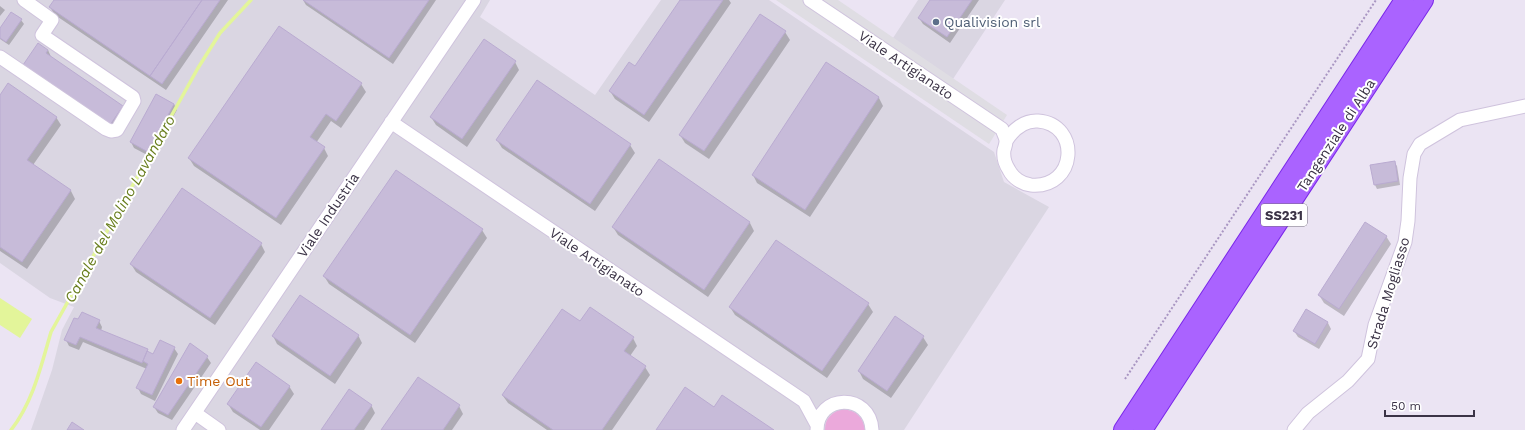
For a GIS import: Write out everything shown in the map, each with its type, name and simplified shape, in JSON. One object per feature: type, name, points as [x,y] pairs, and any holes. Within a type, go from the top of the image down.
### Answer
[{"type":"highway","name":"Tangenziale di Alba","points":[[1123,430],[1404,0]]},
{"type":"highway","name":"Tangenziale di Alba","points":[[1143,430],[1424,0]]},
{"type":"street","points":[[0,57],[111,131],[117,130],[134,101],[133,97],[42,36],[52,20],[24,0]]},
{"type":"street","name":"Viale Industria","points":[[183,430],[474,0]]},
{"type":"street","name":"Viale Artigianato","points":[[810,0],[1004,135]]},
{"type":"street","name":"Strada Mogliasso","points":[[1294,430],[1308,413],[1348,381],[1368,359],[1375,325],[1405,242],[1408,221],[1410,178],[1414,154],[1420,144],[1460,120],[1525,106]]},
{"type":"street","points":[[1038,121],[1058,129],[1068,148],[1068,159],[1065,169],[1058,178],[1049,184],[1038,186],[1027,185],[1018,180],[1010,172],[1005,163],[1004,135],[1011,134],[1017,127],[1038,121]]},
{"type":"street","name":"Viale Artigianato","points":[[391,122],[804,401]]},
{"type":"street","points":[[804,401],[833,404],[851,402],[860,406],[866,412],[871,420],[872,430]]},
{"type":"street","points":[[804,401],[817,427]]},
{"type":"street","points":[[817,427],[823,413],[833,404]]},
{"type":"street","points":[[195,413],[219,430]]},
{"type":"path","points":[[1125,379],[1376,0]]},
{"type":"shaded area","points":[[0,0],[490,0],[480,17],[595,95],[661,0],[769,0],[994,152],[1004,182],[1049,207],[904,430],[31,430],[52,370],[62,330],[74,307],[50,298],[0,263]]},
{"type":"shaded area","points":[[776,0],[838,0],[1007,115],[989,144]]},
{"type":"shaded area","points":[[918,0],[1005,0],[953,79],[893,38]]},
{"type":"shaded area","points":[[0,298],[32,319],[20,338],[0,325]]},
{"type":"shaded area","points":[[843,409],[856,413],[861,418],[865,430],[825,430],[826,422],[830,416]]},
{"type":"building","points":[[54,0],[202,0],[150,76],[49,7]]},
{"type":"building","points":[[202,0],[220,0],[162,84],[150,76]]},
{"type":"building","points":[[303,0],[429,0],[389,58]]},
{"type":"building","points":[[680,0],[723,0],[644,115],[609,91],[629,62],[635,66]]},
{"type":"building","points":[[930,0],[972,0],[947,37],[918,18]]},
{"type":"building","points":[[11,12],[22,19],[6,42],[0,38],[0,28]]},
{"type":"building","points":[[760,14],[786,31],[704,151],[679,135]]},
{"type":"building","points":[[279,26],[362,83],[336,121],[326,114],[310,137],[325,147],[276,218],[188,158]]},
{"type":"building","points":[[484,39],[516,61],[462,139],[430,117]]},
{"type":"building","points":[[38,43],[48,50],[46,53],[123,106],[110,125],[23,65]]},
{"type":"building","points":[[826,62],[879,97],[805,210],[752,175]]},
{"type":"building","points":[[537,80],[631,144],[590,204],[496,140]]},
{"type":"building","points":[[8,83],[57,117],[27,160],[71,190],[22,262],[0,247],[0,95]]},
{"type":"building","points":[[156,94],[174,104],[148,152],[130,142]]},
{"type":"building","points":[[659,159],[750,222],[704,290],[612,227]]},
{"type":"building","points":[[1395,161],[1398,181],[1374,185],[1370,165]]},
{"type":"building","points":[[396,170],[483,229],[410,335],[323,276]]},
{"type":"building","points":[[182,188],[262,243],[210,318],[130,264]]},
{"type":"building","points":[[1365,222],[1387,236],[1339,309],[1318,295]]},
{"type":"building","points":[[776,240],[869,303],[822,371],[729,307]]},
{"type":"building","points":[[300,295],[359,335],[330,376],[272,336]]},
{"type":"building","points":[[590,307],[634,337],[624,351],[646,366],[602,430],[553,430],[502,395],[562,309],[580,321]]},
{"type":"building","points":[[1306,309],[1328,322],[1315,344],[1293,331]]},
{"type":"building","points":[[82,312],[100,320],[96,328],[148,349],[142,363],[80,337],[76,345],[64,340],[74,318],[78,319]]},
{"type":"building","points":[[895,316],[924,336],[887,391],[858,371]]},
{"type":"building","points":[[160,340],[175,347],[152,395],[136,388],[148,364],[143,361],[147,351],[153,354]]},
{"type":"building","name":"Time Out","points":[[190,343],[208,356],[168,415],[153,407]]},
{"type":"building","points":[[256,362],[290,386],[261,427],[227,404]]},
{"type":"building","points":[[418,377],[460,405],[443,430],[381,430]]},
{"type":"building","points":[[685,387],[714,407],[722,395],[774,430],[656,430]]},
{"type":"building","points":[[349,389],[372,405],[354,430],[321,430]]},
{"type":"building","points":[[72,422],[84,430],[67,430]]},
{"type":"waterway","name":"Canale del Molino Lavandaro","points":[[11,430],[19,419],[31,396],[51,332],[198,68],[220,33],[251,0]]},
{"type":"place","name":"Qualivision srl","points":[[936,22]]},
{"type":"place","name":"Time Out","points":[[179,381]]}]
